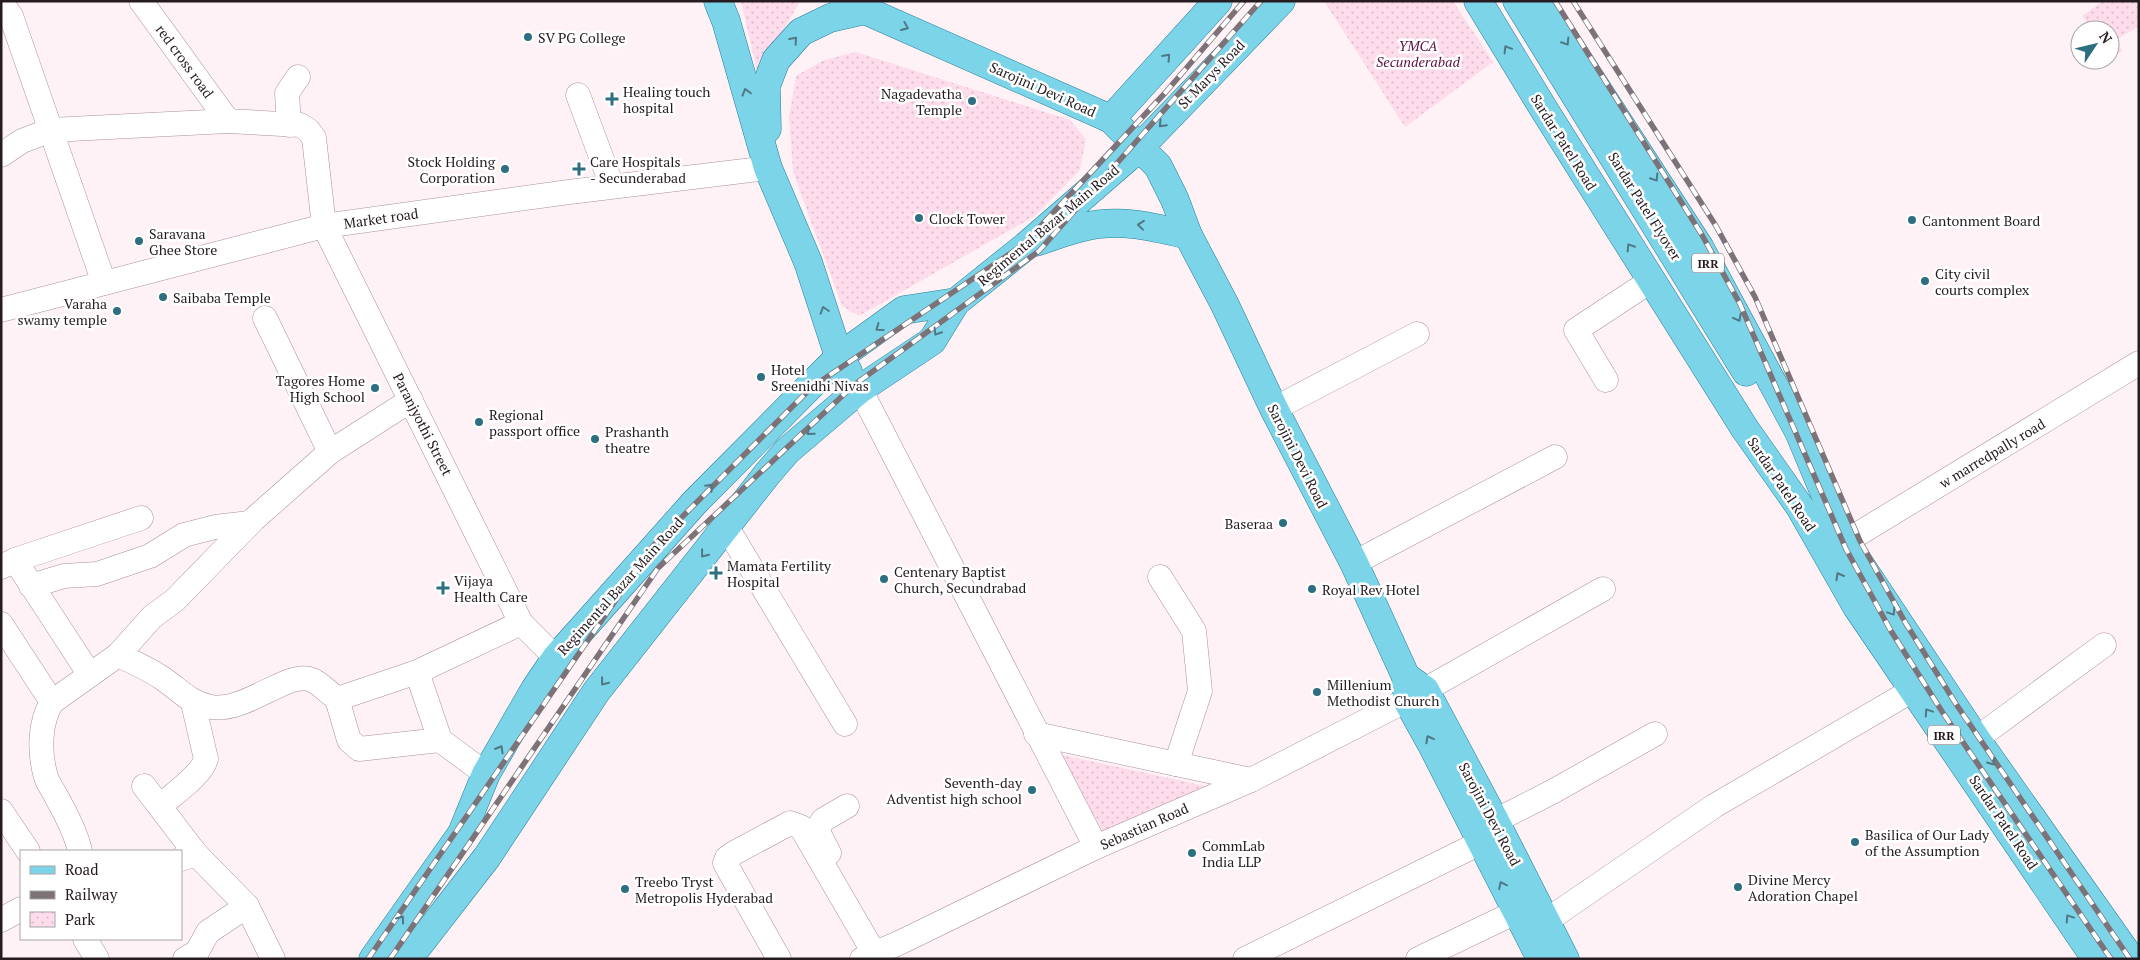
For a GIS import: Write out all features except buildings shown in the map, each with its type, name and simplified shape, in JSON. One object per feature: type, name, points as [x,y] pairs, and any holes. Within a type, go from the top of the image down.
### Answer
[{"type":"main road","points":[[718,1],[726,21],[768,168],[808,262],[839,357],[860,389]]},
{"type":"main road","points":[[1111,119],[1218,1]]},
{"type":"main road","name":"St Marys Road","points":[[1140,147],[1281,1]]},
{"type":"main road","name":"Sardar Patel Road","points":[[1478,1],[1544,111],[1745,429],[1800,508],[1857,607],[2096,959]]},
{"type":"main road","name":"Sardar Patel Flyover","points":[[1500,1],[1722,344],[1800,508]]},
{"type":"main road","name":"Sardar Patel Flyover","points":[[1517,1],[1722,344],[1845,542]]},
{"type":"main road","name":"Sardar Patel Road","points":[[1540,1],[1700,248],[1800,432],[1845,542],[1976,739],[2131,959]]},
{"type":"main road","points":[[768,168],[766,86],[776,60],[801,32],[854,6]]},
{"type":"main road","name":"Sarojini Devi Road","points":[[854,6],[1111,119],[1158,166],[1176,200],[1188,235],[1274,409],[1354,563],[1412,689],[1488,832],[1546,921],[1565,959]]},
{"type":"main road","name":"Regimental Bazar Main Road","points":[[408,959],[487,857],[596,692],[726,526],[788,451],[860,389],[932,341],[956,302],[1026,246],[1140,147]]},
{"type":"main road","points":[[1026,246],[1085,226],[1117,223],[1148,226],[1188,235]]},
{"type":"main road","name":"Regimental Bazar Main Road","points":[[376,958],[462,833],[486,774],[535,689],[556,658],[695,502],[839,357],[904,310],[956,302]]},
{"type":"main road","name":"Sarojini Devi Road","points":[[1488,832],[1516,912],[1541,959]]},
{"type":"street","name":"red cross road","points":[[141,1],[228,121]]},
{"type":"street","points":[[1,2],[11,16],[104,283]]},
{"type":"street","points":[[289,124],[287,93],[298,77]]},
{"type":"street","points":[[578,94],[612,186]]},
{"type":"street","points":[[1,154],[22,141],[51,130],[228,121],[300,125],[308,130],[314,138],[324,226]]},
{"type":"street","name":"Market road","points":[[1,310],[324,226],[612,186],[768,168]]},
{"type":"street","name":"Paranjyothi Street","points":[[324,226],[521,623],[556,658]]},
{"type":"street","points":[[1606,380],[1576,330],[1652,280]]},
{"type":"street","points":[[265,318],[330,452]]},
{"type":"street","points":[[1274,409],[1417,334]]},
{"type":"street","name":"w marredpally road","points":[[1845,542],[2139,363]]},
{"type":"street","points":[[860,389],[1036,734],[1096,847]]},
{"type":"street","points":[[80,850],[66,813],[46,778],[41,745],[45,714],[52,702],[118,654],[152,617],[175,600],[250,523],[330,452],[411,400]]},
{"type":"street","points":[[1354,563],[1555,458]]},
{"type":"street","points":[[90,675],[32,586],[8,564],[142,518]]},
{"type":"street","points":[[32,586],[64,576],[97,574],[150,556],[184,535],[215,527],[250,523]]},
{"type":"street","points":[[726,526],[844,724]]},
{"type":"street","points":[[1160,577],[1194,632],[1200,691],[1176,764]]},
{"type":"street","name":"Sebastian Road","points":[[873,954],[1096,847],[1250,780],[1412,689],[1603,590]]},
{"type":"street","points":[[337,699],[417,672],[521,623]]},
{"type":"street","points":[[1,624],[52,702]]},
{"type":"street","points":[[1976,739],[2104,645]]},
{"type":"street","points":[[118,654],[161,678],[193,703],[213,707],[229,707],[244,703],[290,680],[312,680],[337,699],[349,740],[359,749],[440,740]]},
{"type":"street","points":[[417,672],[440,740],[486,774]]},
{"type":"street","points":[[1546,921],[1714,806],[1914,690]]},
{"type":"street","points":[[160,806],[197,774],[206,759],[193,703]]},
{"type":"street","points":[[1036,734],[1250,780]]},
{"type":"street","points":[[1245,959],[1488,832],[1552,792],[1655,734]]},
{"type":"street","points":[[144,786],[160,806],[189,856],[247,906],[273,959]]},
{"type":"street","points":[[847,806],[823,820],[817,830],[873,954]]},
{"type":"street","points":[[1,811],[27,850]]},
{"type":"street","points":[[779,959],[725,863],[727,858],[734,853],[790,824],[801,827],[873,954]]},
{"type":"street","points":[[185,959],[197,952],[208,932],[247,906]]},
{"type":"street","points":[[1,920],[20,910]]},
{"type":"street","points":[[1418,959],[1516,912]]},
{"type":"street","points":[[86,940],[97,959]]},
{"type":"green space","points":[[741,1],[800,1],[758,75]]},
{"type":"green space","name":"YMCA Secunderabad","points":[[1324,1],[1453,1],[1493,62],[1405,127]]},
{"type":"green space","points":[[2103,1],[2139,1],[2139,26],[2120,38],[2120,20],[2085,20],[2082,16]]},
{"type":"green space","points":[[856,52],[1070,120],[1086,139],[1080,170],[1035,216],[859,316],[842,306],[793,172],[789,117],[796,76],[824,60]]},
{"type":"green space","points":[[1062,755],[1206,786],[1103,832]]},
{"type":"railway","points":[[368,959],[653,546],[812,387],[1023,245],[1165,93],[1244,1]]},
{"type":"railway","points":[[390,959],[658,568],[854,385],[1039,251],[1261,1]]},
{"type":"railway","points":[[1555,1],[1702,235],[1740,304],[1846,549],[1891,631],[1943,713],[2111,959]]},
{"type":"railway","points":[[1573,1],[1716,226],[1755,297],[1860,541],[1905,622],[1956,704],[2130,959]]},
{"type":"place","name":"SV PG College","points":[[528,37]]},
{"type":"place","name":"Healing touch hospital","points":[[612,99]]},
{"type":"place","name":"Nagadevatha Temple","points":[[972,101]]},
{"type":"place","name":"Stock Holding Corporation","points":[[505,169]]},
{"type":"place","name":"Care Hospitals - Secunderabad","points":[[579,169]]},
{"type":"place","name":"Clock Tower","points":[[919,218]]},
{"type":"place","name":"Cantonment Board","points":[[1912,220]]},
{"type":"place","name":"Saravana Ghee Store","points":[[139,241]]},
{"type":"place","name":"City civil courts complex","points":[[1925,281]]},
{"type":"place","name":"Saibaba Temple","points":[[163,297]]},
{"type":"place","name":"Varaha swamy temple","points":[[117,311]]},
{"type":"place","name":"Hotel Sreenidhi Nivas","points":[[761,377]]},
{"type":"place","name":"Tagores Home High School","points":[[375,388]]},
{"type":"place","name":"Regional passport office","points":[[479,422]]},
{"type":"place","name":"Prashanth theatre","points":[[595,439]]},
{"type":"place","name":"Baseraa","points":[[1283,523]]},
{"type":"place","name":"Mamata Fertility Hospital","points":[[716,573]]},
{"type":"place","name":"Centenary Baptist Church, Secundrabad","points":[[884,579]]},
{"type":"place","name":"Vijaya Health Care","points":[[443,588]]},
{"type":"place","name":"Royal Rev Hotel","points":[[1312,589]]},
{"type":"place","name":"Millenium Methodist Church","points":[[1317,692]]},
{"type":"place","name":"Seventh-day Adventist high school","points":[[1032,790]]},
{"type":"place","name":"Basilica of Our Lady of the Assumption","points":[[1855,842]]},
{"type":"place","name":"CommLab India LLP","points":[[1192,853]]},
{"type":"place","name":"Divine Mercy Adoration Chapel","points":[[1738,887]]},
{"type":"place","name":"Treebo Tryst Metropolis Hyderabad","points":[[625,889]]}]
